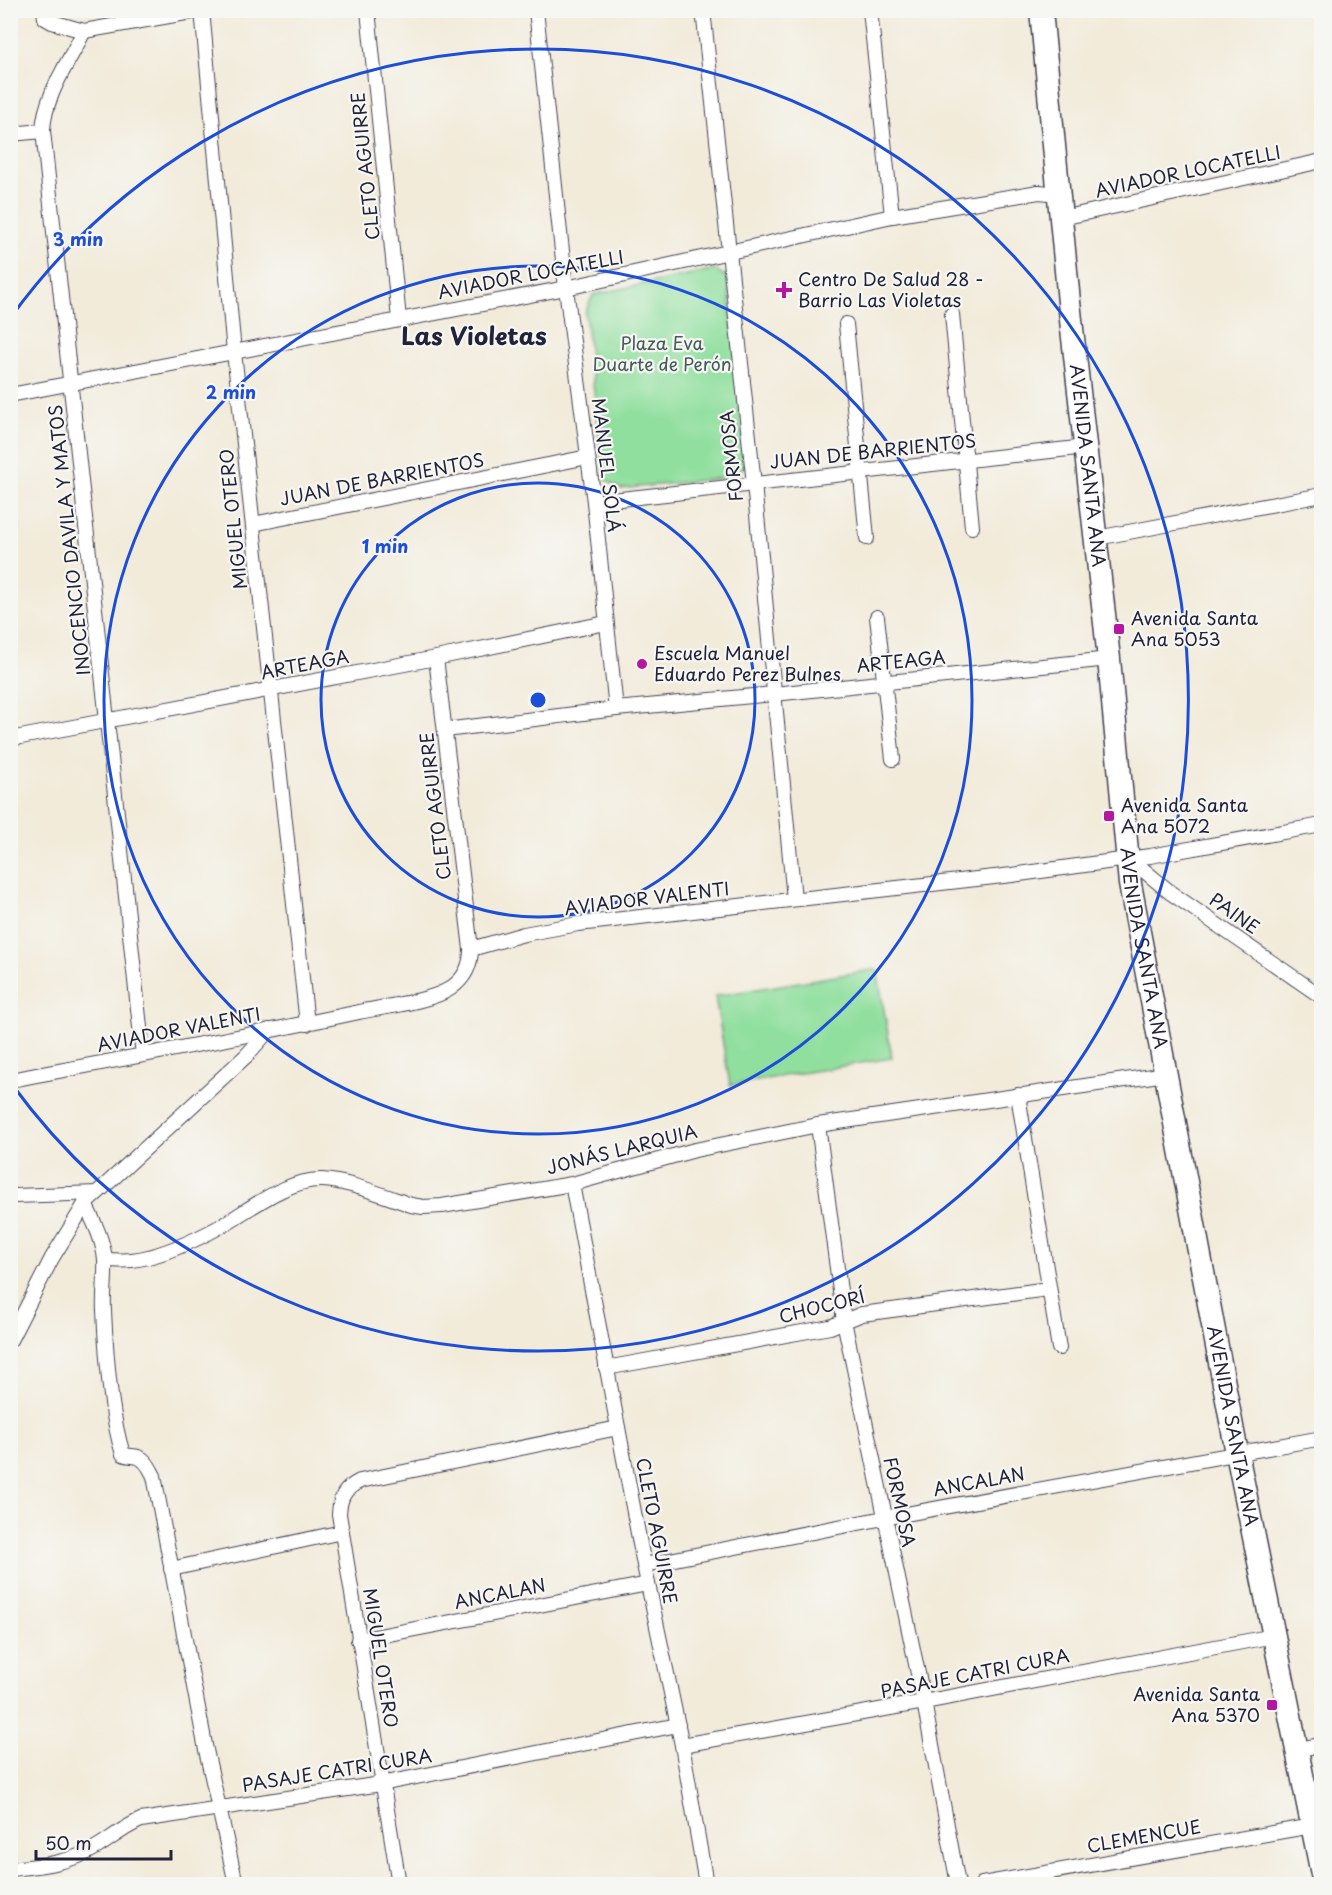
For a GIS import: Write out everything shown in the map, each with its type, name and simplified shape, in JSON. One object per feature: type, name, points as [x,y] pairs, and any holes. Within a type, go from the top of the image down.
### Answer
[{"type":"main road","name":"AVENIDA SANTA ANA","points":[[1041,10],[1097,538],[1130,884],[1238,1453],[1322,1874]]},
{"type":"street","name":"CLETO AGUIRRE","points":[[368,10],[399,319]]},
{"type":"street","name":"MANUEL SOLÁ","points":[[536,10],[566,288],[594,502],[616,708]]},
{"type":"street","name":"FORMOSA","points":[[703,10],[754,484],[794,899]]},
{"type":"street","points":[[870,10],[892,216]]},
{"type":"street","points":[[48,16],[84,31],[202,11]]},
{"type":"street","name":"MIGUEL OTERO","points":[[202,11],[234,352],[308,1023]]},
{"type":"street","name":"INOCENCIO DAVILA Y MATOS","points":[[84,31],[49,101],[44,114],[43,131],[72,384],[105,722],[143,1055]]},
{"type":"street","points":[[10,134],[43,131]]},
{"type":"street","name":"AVIADOR LOCATELLI","points":[[1062,218],[1322,161]]},
{"type":"street","name":"AVIADOR LOCATELLI","points":[[10,395],[566,288],[892,216],[1039,192],[1059,194]]},
{"type":"street","points":[[952,314],[972,527]]},
{"type":"street","points":[[846,324],[867,538]]},
{"type":"street","name":"JUAN DE BARRIENTOS","points":[[594,502],[1086,447]]},
{"type":"street","name":"JUAN DE BARRIENTOS","points":[[253,524],[588,457]]},
{"type":"street","points":[[1097,538],[1322,495]]},
{"type":"street","points":[[877,617],[893,759]]},
{"type":"street","name":"ARTEAGA","points":[[10,739],[436,658],[606,623]]},
{"type":"street","name":"CLETO AGUIRRE","points":[[436,658],[471,949]]},
{"type":"street","name":"ARTEAGA","points":[[445,730],[616,708],[774,694],[1109,658]]},
{"type":"street","name":"AVIADOR VALENTI","points":[[10,1080],[308,1023],[441,993],[452,988],[468,971],[471,949],[524,934],[578,924],[922,886],[1150,856],[1322,825]]},
{"type":"street","name":"PAINE","points":[[1128,858],[1171,893],[1322,997]]},
{"type":"street","points":[[10,1340],[52,1258],[85,1204],[246,1056],[269,1030]]},
{"type":"street","name":"JONÁS LARQUIA","points":[[105,1260],[131,1260],[172,1248],[210,1232],[287,1187],[306,1181],[330,1180],[423,1207],[442,1206],[572,1184],[695,1150],[818,1125],[1166,1074]]},
{"type":"street","points":[[1018,1095],[1059,1348]]},
{"type":"street","name":"FORMOSA","points":[[818,1125],[844,1321],[924,1702],[958,1884]]},
{"type":"street","name":"CLETO AGUIRRE","points":[[572,1184],[644,1565],[682,1745],[706,1884]]},
{"type":"street","points":[[15,1196],[97,1193]]},
{"type":"street","points":[[85,1204],[99,1234],[105,1260],[104,1319],[108,1371],[118,1441],[123,1454],[129,1457],[137,1456],[146,1461],[154,1476],[206,1750],[236,1884]]},
{"type":"street","name":"CHOCORÍ","points":[[606,1368],[830,1327],[862,1314],[1048,1289]]},
{"type":"street","name":"MIGUEL OTERO","points":[[399,1884],[339,1514],[343,1493],[351,1485],[360,1481],[618,1428]]},
{"type":"street","name":"ANCALAN","points":[[644,1565],[884,1518],[1322,1438]]},
{"type":"street","points":[[171,1569],[342,1532]]},
{"type":"street","name":"ANCALAN","points":[[358,1640],[648,1584]]},
{"type":"street","name":"PASAJE CATRI CURA","points":[[682,1745],[1274,1636]]},
{"type":"street","name":"PASAJE CATRI CURA","points":[[10,1869],[60,1862],[81,1855],[96,1848],[129,1825],[141,1821],[381,1784],[678,1725]]},
{"type":"street","points":[[1298,1749],[1322,1745]]},
{"type":"street","name":"CLEMENCUE","points":[[982,1884],[1312,1826]]},
{"type":"green space","name":"Plaza Eva Duarte de Perón","points":[[715,269],[728,279],[745,466],[733,477],[620,489],[604,478],[585,313],[593,295]]},
{"type":"green space","points":[[877,969],[892,1058],[730,1085],[715,996]]},
{"type":"place","name":"Centro De Salud 28 - Barrio Las Violetas","points":[[784,290]]},
{"type":"place","name":"Avenida Santa Ana 5053","points":[[1119,629]]},
{"type":"place","name":"Escuela Manuel Eduardo Perez Bulnes","points":[[642,664]]},
{"type":"place","name":"Avenida Santa Ana 5072","points":[[1109,816]]},
{"type":"place","name":"Avenida Santa Ana 5370","points":[[1272,1705]]},
{"type":"district","name":"Las Violetas","points":[[474,337]]}]
